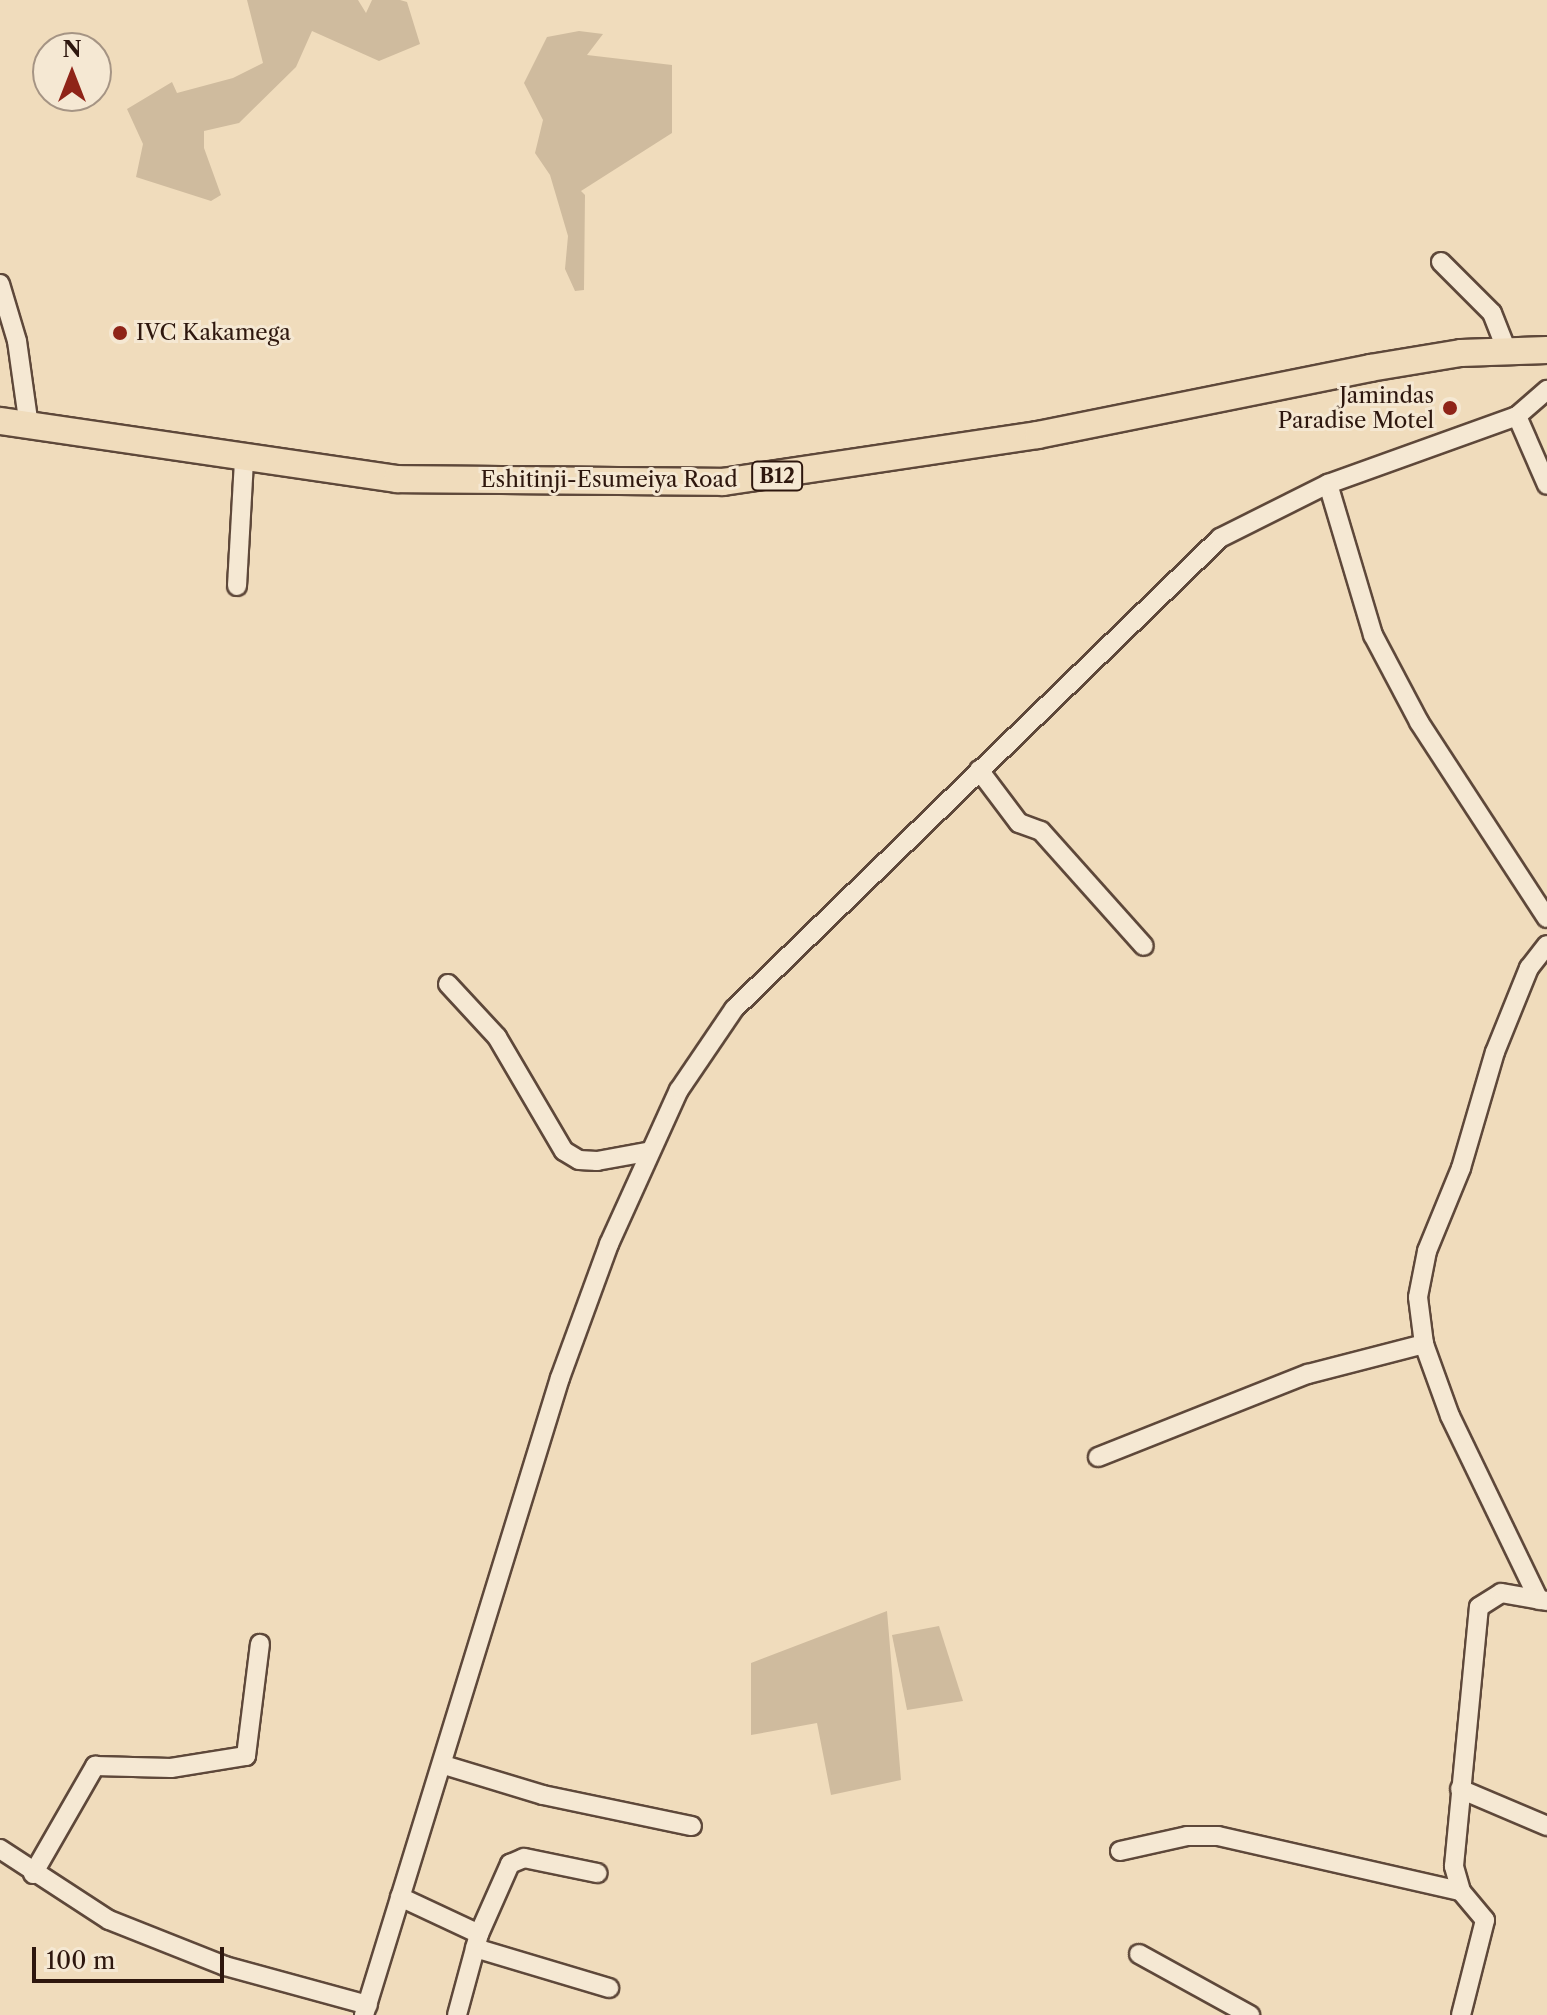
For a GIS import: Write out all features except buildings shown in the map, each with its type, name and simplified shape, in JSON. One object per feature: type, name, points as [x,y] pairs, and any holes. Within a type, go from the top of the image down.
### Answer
[{"type":"highway","name":"Eshitinji-Esumeiya Road","points":[[0,421],[244,460],[397,479],[723,482],[885,461],[1370,368],[1507,351],[1547,350]]},
{"type":"street","points":[[1441,262],[1492,313],[1507,351]]},
{"type":"street","points":[[0,284],[17,341],[29,426]]},
{"type":"street","points":[[0,1849],[33,1874],[109,1920],[225,1966],[366,2010],[444,1765],[560,1378],[647,1152],[679,1090],[734,1009],[1220,538],[1328,484],[1517,416],[1547,390]]},
{"type":"street","points":[[1517,416],[1547,485]]},
{"type":"street","points":[[237,586],[244,460]]},
{"type":"street","points":[[1328,484],[1373,635],[1419,722],[1547,918]]},
{"type":"street","points":[[979,770],[1019,823],[1041,831],[1144,946]]},
{"type":"street","points":[[1543,1600],[1450,1416],[1424,1344],[1418,1297],[1427,1251],[1461,1168],[1495,1052],[1529,968],[1547,945]]},
{"type":"street","points":[[448,984],[497,1037],[564,1151],[579,1160],[597,1161],[647,1152]]},
{"type":"street","points":[[1098,1457],[1308,1374],[1424,1344]]},
{"type":"street","points":[[1461,2015],[1485,1920],[1461,1891],[1454,1866],[1479,1607],[1501,1593],[1543,1600]]},
{"type":"street","points":[[33,1874],[95,1766],[171,1768],[246,1756],[260,1644]]},
{"type":"street","points":[[444,1765],[543,1795],[692,1826]]},
{"type":"street","points":[[1460,1789],[1547,1826]]},
{"type":"street","points":[[1120,1851],[1187,1836],[1218,1836],[1461,1891]]},
{"type":"street","points":[[457,2015],[477,1941],[504,1871],[515,1860],[597,1873]]},
{"type":"street","points":[[400,1897],[477,1941],[609,1988]]},
{"type":"street","points":[[1139,1954],[1250,2015]]},
{"type":"shaded area","points":[[247,0],[358,0],[366,13],[372,0],[400,0],[407,2],[420,44],[379,61],[312,31],[296,67],[239,123],[204,131],[204,148],[221,195],[211,201],[136,177],[143,144],[127,109],[172,82],[177,93],[233,78],[263,63]]},
{"type":"shaded area","points":[[579,31],[603,34],[587,55],[672,65],[672,133],[581,191],[585,195],[584,290],[575,291],[565,269],[568,236],[550,175],[535,153],[543,120],[524,83],[547,37]]},
{"type":"shaded area","points":[[887,1611],[901,1780],[831,1795],[817,1723],[751,1735],[751,1663]]},
{"type":"shaded area","points":[[939,1626],[963,1701],[907,1710],[892,1635]]},
{"type":"place","name":"IVC Kakamega","points":[[120,333]]},
{"type":"place","name":"Jamindas Paradise Motel","points":[[1450,408]]}]
